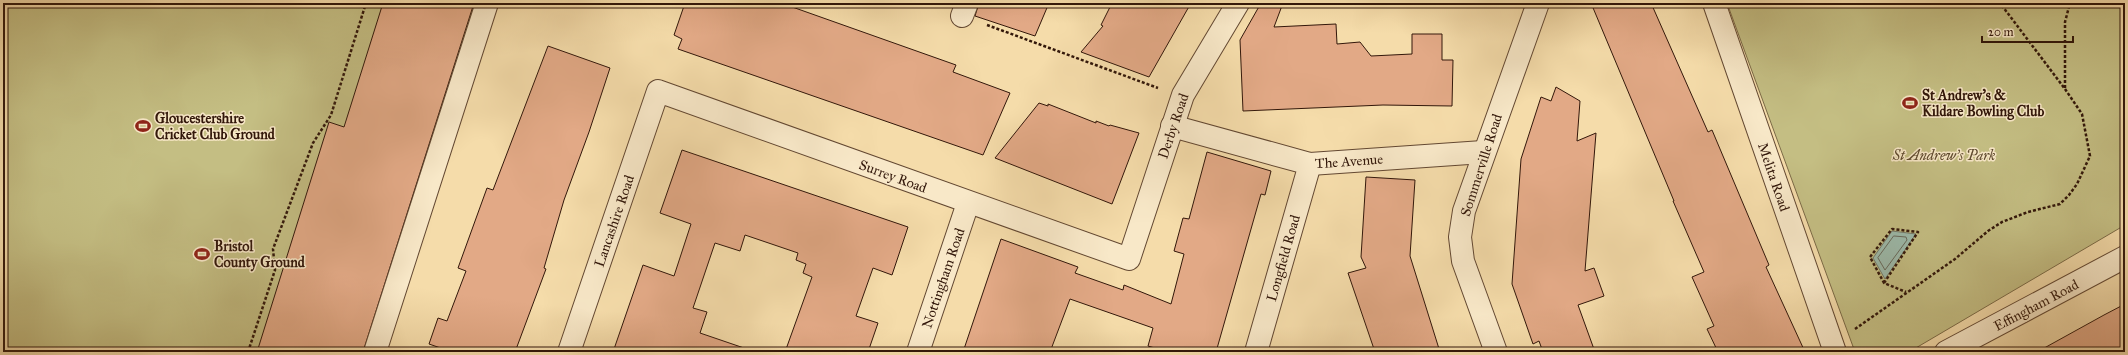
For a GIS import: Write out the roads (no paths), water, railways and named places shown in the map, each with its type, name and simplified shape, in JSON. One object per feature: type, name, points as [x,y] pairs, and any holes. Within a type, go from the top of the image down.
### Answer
[{"type":"street","points":[[375,352],[487,3]]},
{"type":"street","name":"Derby Road","points":[[1129,259],[1183,95],[1238,3]]},
{"type":"street","name":"Sommerville Road","points":[[1496,352],[1460,249],[1464,211],[1538,3]]},
{"type":"street","name":"Melita Road","points":[[1714,3],[1833,349]]},
{"type":"street","name":"Surrey Road","points":[[658,91],[968,203],[1129,259]]},
{"type":"street","name":"Lancashire Road","points":[[569,352],[658,91]]},
{"type":"street","name":"The Avenue","points":[[1172,126],[1310,164],[1484,152]]},
{"type":"street","name":"Longfield Road","points":[[1256,352],[1310,164]]},
{"type":"street","name":"Nottingham Road","points":[[918,352],[968,203]]},
{"type":"street","name":"Effingham Road","points":[[1946,352],[2125,257]]},
{"type":"water","points":[[1892,231],[1916,234],[1885,279],[1873,258]]},
{"type":"place","name":"St Andrew's & Kildare Bowling Club","points":[[1910,103]]},
{"type":"place","name":"Gloucestershire Cricket Club Ground","points":[[143,126]]},
{"type":"place","name":"Bristol County Ground","points":[[202,254]]},
{"type":"park label","name":"St Andrew's Park","points":[[1944,155]]}]
